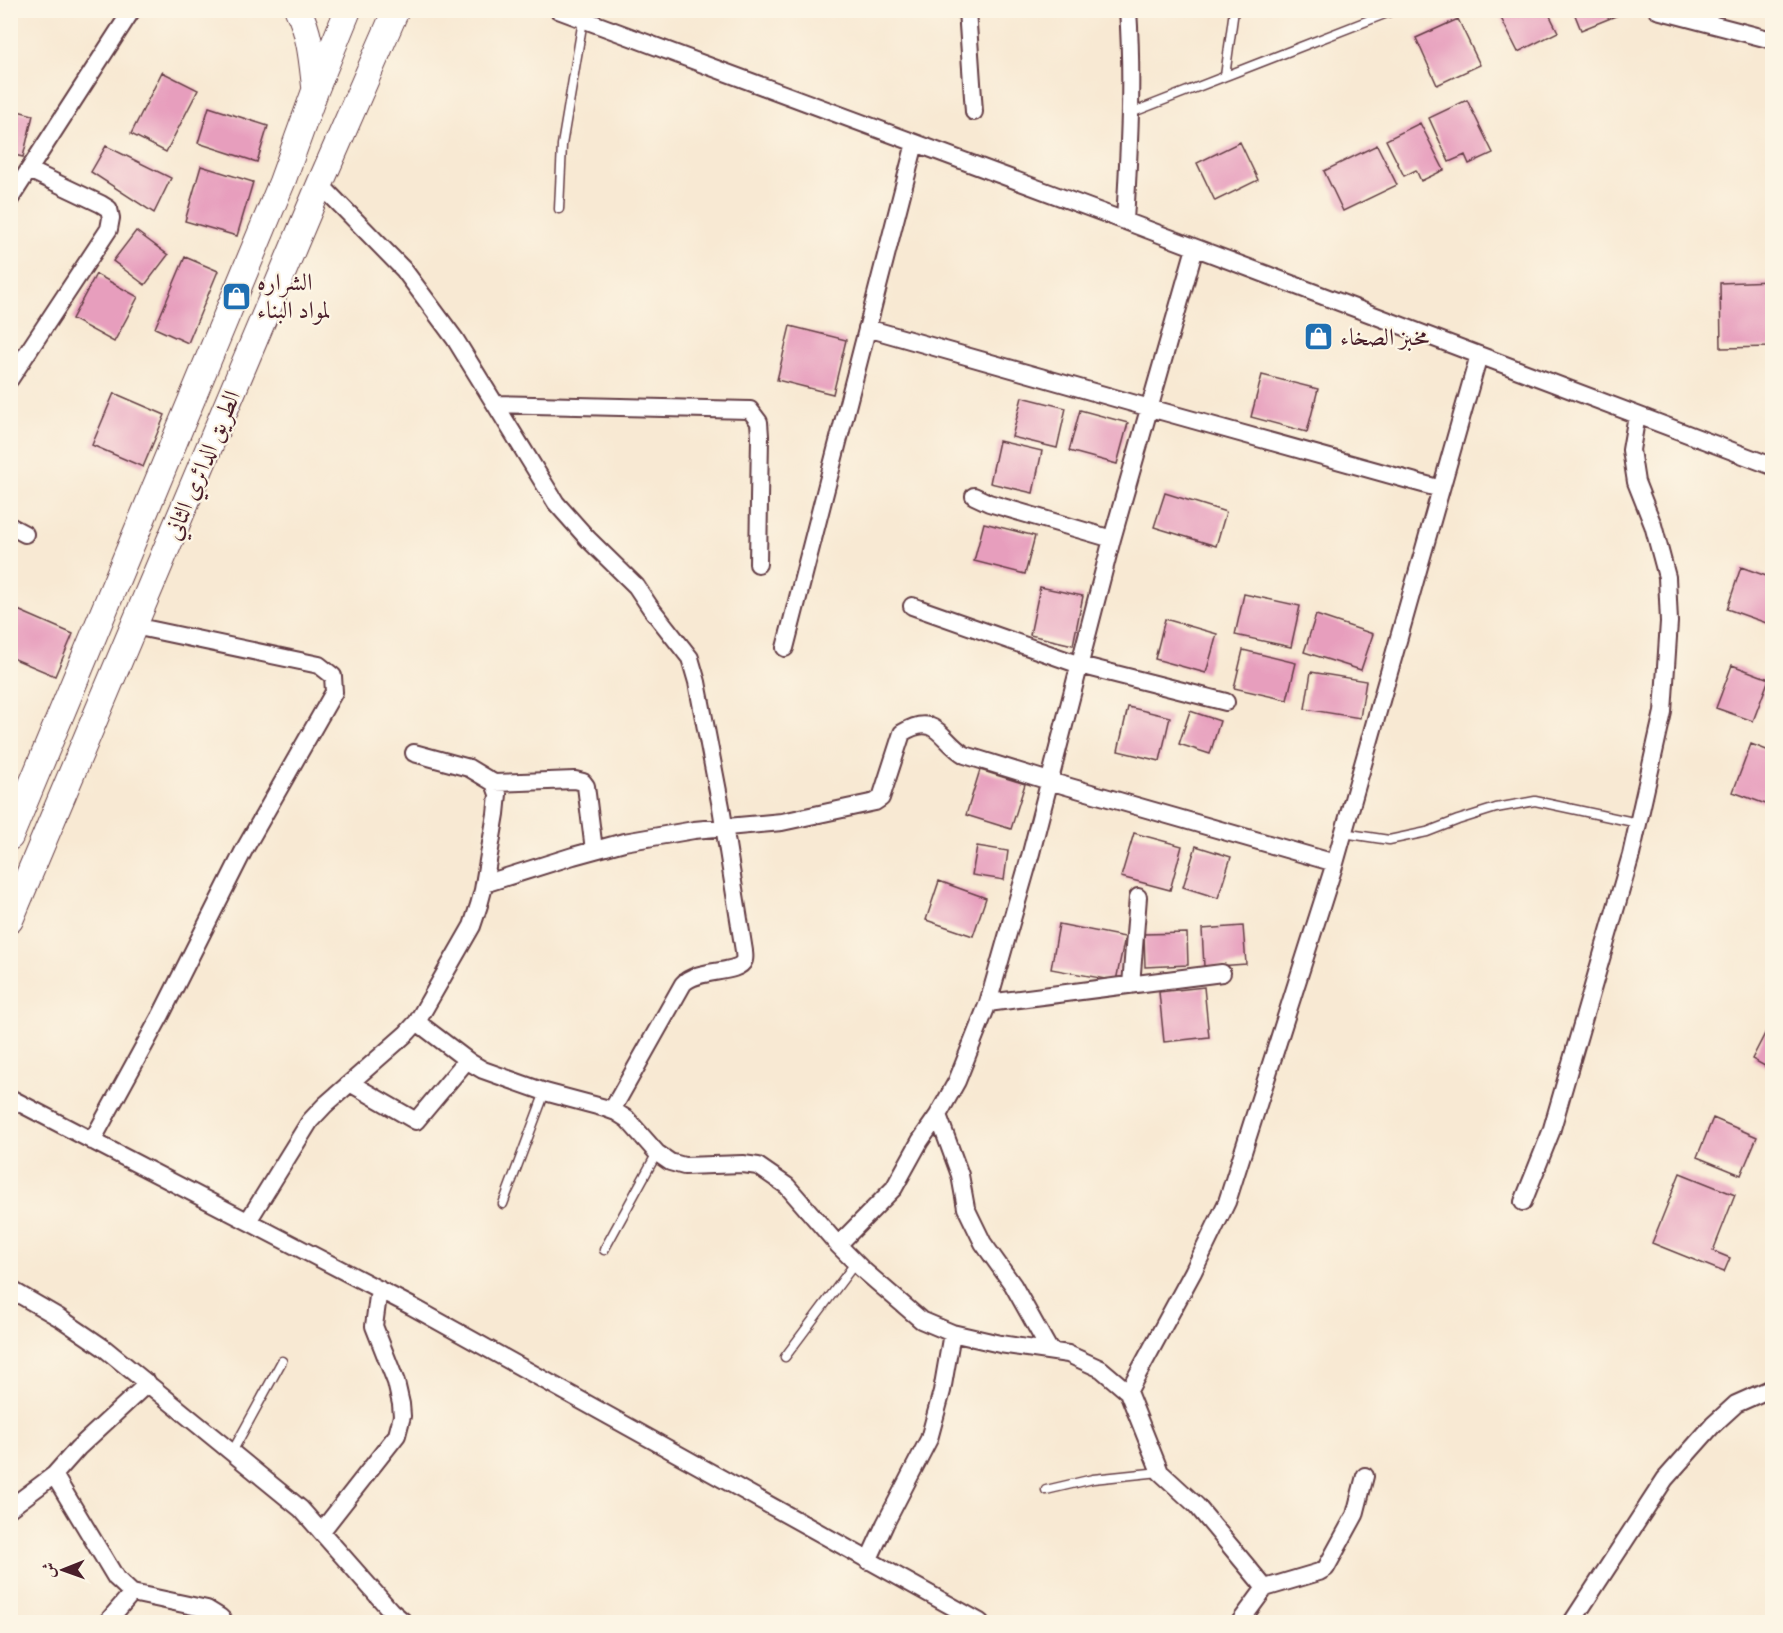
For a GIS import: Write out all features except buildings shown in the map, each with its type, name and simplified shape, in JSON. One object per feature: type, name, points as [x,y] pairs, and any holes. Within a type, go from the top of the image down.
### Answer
[{"type":"main road","points":[[297,10],[302,18],[311,52],[315,91]]},
{"type":"main road","name":"الطريق الدائري الثاني","points":[[10,837],[282,182],[348,10]]},
{"type":"main road","name":"الطريق الدائري الثاني","points":[[10,920],[320,183],[396,10]]},
{"type":"street","points":[[10,199],[132,10]]},
{"type":"street","points":[[558,10],[1773,466]]},
{"type":"street","points":[[967,10],[974,112]]},
{"type":"street","points":[[1125,221],[1131,113],[1131,48],[1128,10]]},
{"type":"street","points":[[1657,10],[1773,40]]},
{"type":"street","points":[[785,648],[915,143]]},
{"type":"street","points":[[10,379],[109,229],[111,218],[109,209],[101,204],[29,170]]},
{"type":"street","points":[[320,183],[404,270],[455,339],[556,503],[588,539],[636,586],[690,658],[697,682],[724,827],[744,961],[733,969],[688,978],[612,1110]]},
{"type":"street","points":[[838,1245],[894,1188],[957,1081],[988,1003],[1080,665],[1112,538],[1195,248]]},
{"type":"street","points":[[867,328],[1442,489]]},
{"type":"street","points":[[1128,1392],[1194,1272],[1227,1202],[1335,862],[1479,355]]},
{"type":"street","points":[[495,404],[750,410],[759,422],[760,436],[758,564]]},
{"type":"street","points":[[1523,1202],[1551,1132],[1631,855],[1663,712],[1669,622],[1667,577],[1653,525],[1636,482],[1631,450],[1637,414]]},
{"type":"street","points":[[974,496],[1112,538]]},
{"type":"street","points":[[912,606],[1080,665],[1226,702]]},
{"type":"street","points":[[92,1141],[160,1015],[244,850],[334,692],[333,676],[319,665],[134,626]]},
{"type":"street","points":[[484,884],[594,850],[636,840],[694,830],[782,822],[875,802],[881,798],[902,733],[912,727],[927,725],[941,732],[956,750],[965,755],[1335,862]]},
{"type":"street","points":[[414,753],[469,768],[494,783],[575,780],[583,782],[594,850]]},
{"type":"street","points":[[248,1221],[310,1121],[417,1022],[472,926],[484,884],[496,814],[498,794],[494,783]]},
{"type":"street","points":[[1131,985],[1138,897]]},
{"type":"street","points":[[988,1003],[1222,974]]},
{"type":"street","points":[[417,1022],[483,1070],[545,1092],[612,1110],[627,1119],[657,1153],[670,1162],[684,1166],[743,1164],[758,1166],[787,1186],[838,1245],[921,1320],[952,1333],[1000,1344],[1068,1354],[1101,1369],[1128,1392],[1160,1472],[1197,1506],[1265,1588]]},
{"type":"street","points":[[350,1083],[416,1121],[467,1060]]},
{"type":"street","points":[[10,1098],[379,1289],[980,1623]]},
{"type":"street","points":[[938,1115],[960,1175],[966,1208],[983,1243],[1014,1285],[1050,1352]]},
{"type":"street","points":[[10,1289],[104,1347],[301,1509],[392,1619]]},
{"type":"street","points":[[321,1532],[397,1435],[402,1416],[396,1382],[374,1326],[379,1289]]},
{"type":"street","points":[[868,1561],[928,1439],[942,1391],[952,1333]]},
{"type":"street","points":[[10,1508],[54,1475],[78,1448],[148,1383]]},
{"type":"street","points":[[1572,1623],[1665,1479],[1713,1425],[1736,1404],[1773,1388]]},
{"type":"street","points":[[54,1475],[116,1578],[132,1593],[207,1610],[220,1617],[225,1623]]},
{"type":"street","points":[[1240,1623],[1265,1588],[1326,1568],[1355,1515],[1365,1476]]},
{"type":"street","points":[[107,1623],[132,1593]]},
{"type":"lane","points":[[1225,76],[1234,10]]},
{"type":"lane","points":[[1131,113],[1395,10]]},
{"type":"lane","points":[[559,208],[562,144],[583,20]]},
{"type":"lane","points":[[1343,834],[1389,840],[1427,832],[1496,808],[1535,801],[1638,823]]},
{"type":"lane","points":[[502,1204],[545,1092]]},
{"type":"lane","points":[[604,1250],[657,1153]]},
{"type":"lane","points":[[785,1357],[857,1262]]},
{"type":"lane","points":[[232,1452],[282,1361]]},
{"type":"lane","points":[[1046,1490],[1093,1479],[1160,1472]]},
{"type":"place","name":"الشراره لمواد البناء","points":[[236,296]]},
{"type":"place","name":"مخبز الصخاء","points":[[1319,337]]}]
